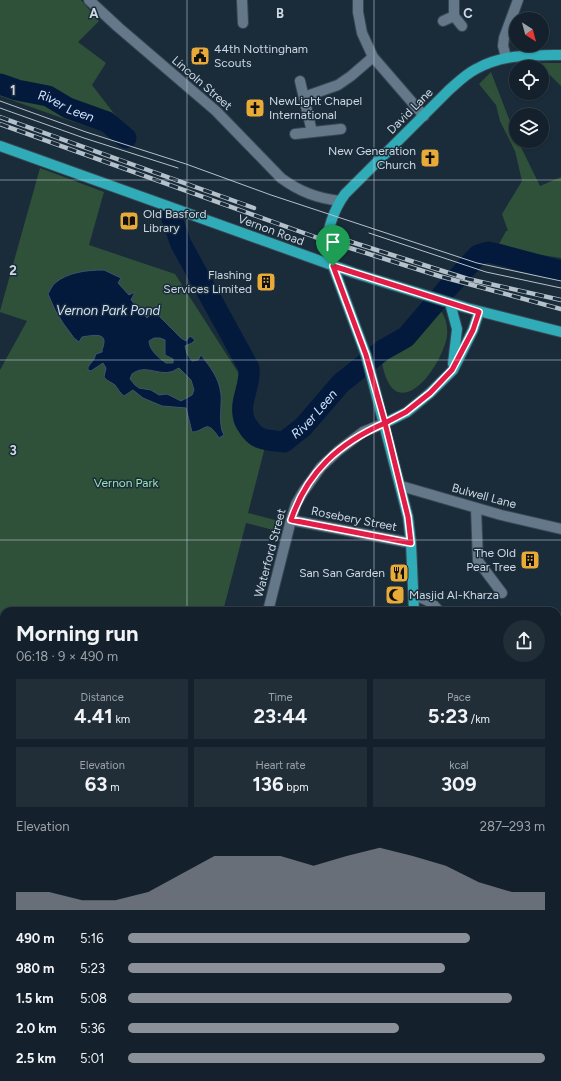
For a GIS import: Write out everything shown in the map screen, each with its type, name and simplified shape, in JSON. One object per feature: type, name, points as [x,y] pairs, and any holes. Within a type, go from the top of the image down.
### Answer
[{"type":"main road","name":"David Lane","points":[[414,607],[411,543],[408,517],[401,486],[370,367],[327,250],[326,240],[340,201],[355,184],[449,90],[466,75],[475,69],[506,57],[561,55]]},
{"type":"main road","name":"Vernon Road","points":[[0,146],[333,266],[479,312],[561,332]]},
{"type":"main road","points":[[450,303],[457,329],[452,370]]},
{"type":"main road","points":[[385,423],[406,412],[430,393],[452,370],[473,330],[479,312]]},
{"type":"street","name":"Lincoln Street","points":[[89,0],[216,111],[281,178],[291,186],[317,197],[340,201]]},
{"type":"street","points":[[242,0],[243,22]]},
{"type":"street","points":[[358,0],[358,12],[362,33],[373,57],[424,116]]},
{"type":"street","points":[[454,0],[454,16],[462,26]]},
{"type":"street","points":[[506,57],[503,46],[504,38],[518,0]]},
{"type":"street","points":[[443,21],[454,16]]},
{"type":"street","points":[[304,97],[338,85],[373,57]]},
{"type":"street","points":[[300,81],[312,132]]},
{"type":"street","points":[[295,134],[340,129]]},
{"type":"street","name":"Waterford Street","points":[[269,607],[291,520],[296,504],[303,492],[321,467],[338,451],[363,432],[385,423]]},
{"type":"street","name":"Bulwell Lane","points":[[401,486],[501,515],[561,529]]},
{"type":"street","points":[[476,508],[478,561],[502,592]]},
{"type":"street","name":"Rosebery Street","points":[[291,520],[411,543]]},
{"type":"street","points":[[414,596],[427,599],[435,607]]},
{"type":"green space","points":[[0,0],[81,0],[99,21],[78,42],[106,63],[92,85],[122,124],[111,134],[0,96]]},
{"type":"green space","points":[[549,63],[561,63],[561,86],[550,75]]},
{"type":"green space","points":[[491,72],[509,119],[509,139],[500,121],[496,105],[479,84]]},
{"type":"green space","points":[[514,148],[521,148],[540,186],[561,177],[561,258],[497,248],[506,231],[508,231],[502,214],[522,181]]},
{"type":"green space","name":"Vernon Park","points":[[40,168],[104,192],[89,245],[175,274],[241,377],[237,412],[241,428],[251,441],[265,447],[248,513],[279,521],[277,531],[246,523],[224,607],[0,607],[0,370],[27,321],[0,311]]},
{"type":"green space","points":[[440,310],[447,326],[447,336],[442,353],[423,382],[415,389],[406,392],[398,392],[389,384],[385,376],[382,363],[411,343]]},
{"type":"water","name":"Vernon Park Pond","points":[[104,270],[121,278],[118,283],[129,295],[135,292],[131,300],[147,318],[154,311],[181,338],[186,341],[190,336],[195,340],[185,346],[187,354],[192,361],[198,360],[201,355],[216,378],[221,394],[221,426],[224,435],[219,438],[211,428],[208,427],[192,432],[186,408],[162,406],[143,398],[133,390],[124,396],[115,385],[104,377],[106,368],[103,363],[91,371],[88,370],[88,367],[96,354],[102,352],[104,339],[96,335],[82,337],[79,342],[74,338],[55,310],[48,294],[55,283],[66,276],[84,271]],"holes":[[[154,338],[165,340],[165,355],[173,359],[173,363],[166,363],[153,351],[149,341]],[[179,368],[191,380],[194,390],[192,395],[181,401],[167,394],[159,395],[151,390],[139,388],[130,379],[132,374],[137,371],[146,370],[165,373],[172,372]]]},
{"type":"waterway","name":"River Leen","points":[[0,84],[17,90],[48,96],[68,108],[107,122],[126,138]]},
{"type":"waterway","name":"River Leen","points":[[171,216],[181,244],[249,368],[243,407],[245,421],[250,430],[258,437],[272,441],[284,442],[303,427],[341,383],[383,350],[406,337],[478,255],[488,252],[561,271]]},
{"type":"tram line","points":[[0,101],[86,132],[186,164],[271,195],[477,263],[561,281]]},
{"type":"tram line","points":[[0,108],[84,138],[178,168]]},
{"type":"tram line","points":[[369,233],[486,272],[561,288]]},
{"type":"railway","points":[[0,117],[254,208]]},
{"type":"railway","points":[[0,124],[315,237],[439,276],[561,309]]},
{"type":"railway","points":[[345,240],[468,279],[561,300]]},
{"type":"place","name":"44th Nottingham Scouts","points":[[200,56]]},
{"type":"place","name":"NewLight Chapel International","points":[[255,108]]},
{"type":"place","name":"New Generation Church","points":[[430,158]]},
{"type":"place","name":"Old Basford Library","points":[[129,221]]},
{"type":"place","name":"Flashing Services Limited","points":[[266,282]]},
{"type":"place","name":"The Old Pear Tree","points":[[530,560]]},
{"type":"place","name":"San San Garden","points":[[399,573]]},
{"type":"place","name":"Masjid Al-Kharza","points":[[395,595]]},
{"type":"route","points":[[333,266],[366,355],[385,423],[363,432],[338,451],[321,467],[310,480],[296,504],[291,520],[411,543],[408,517],[385,423],[406,412],[430,393],[452,370],[473,330],[479,312],[333,266]]}]
